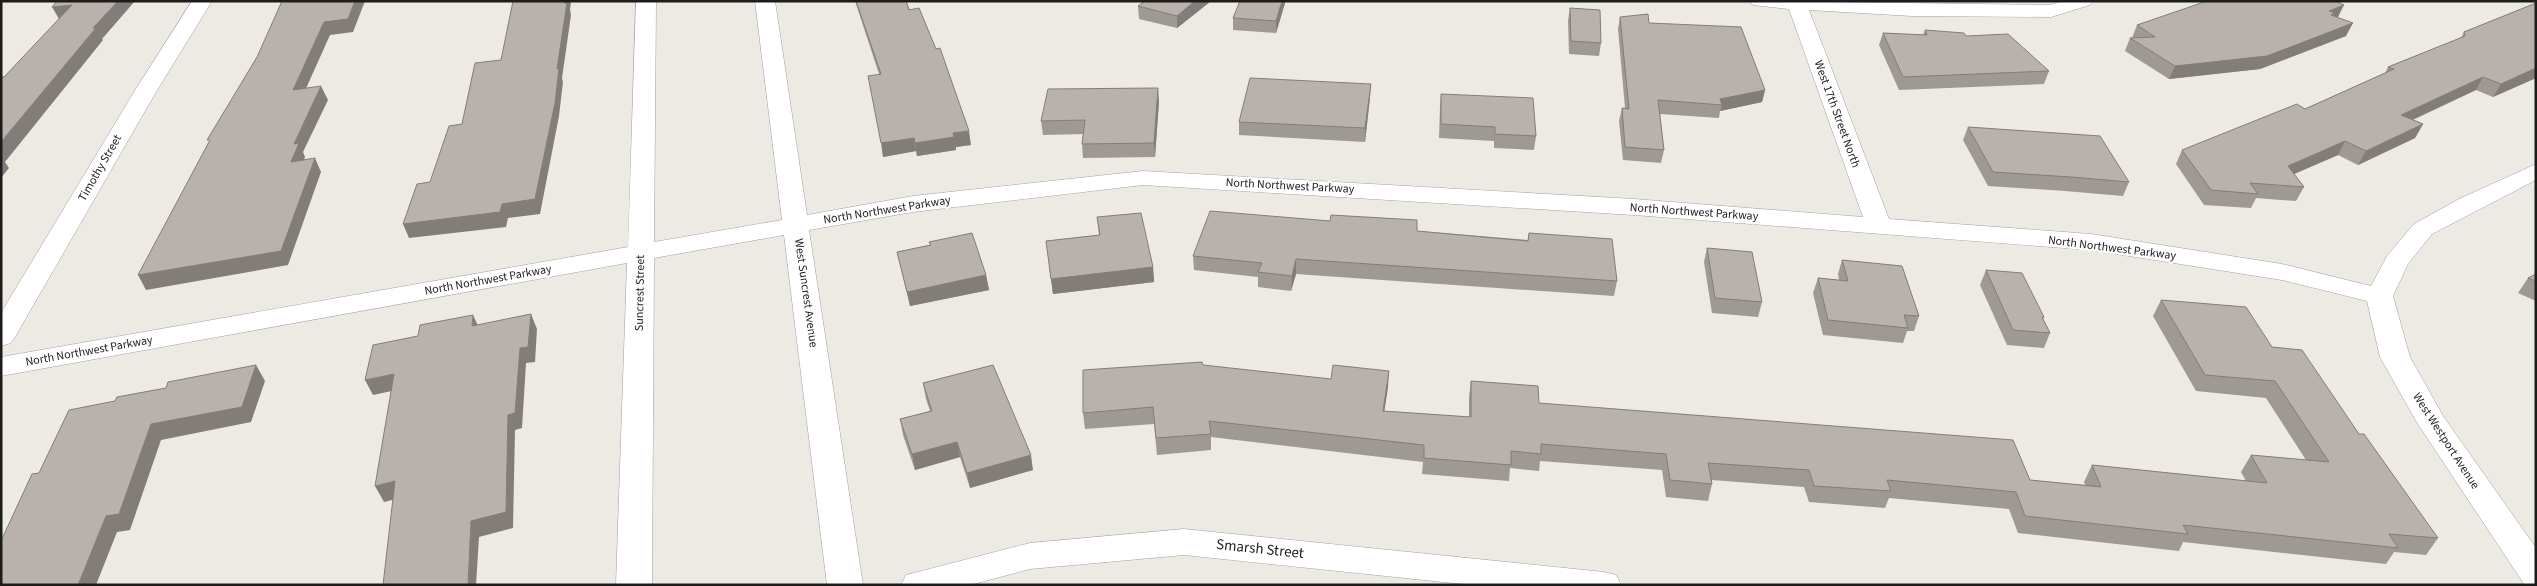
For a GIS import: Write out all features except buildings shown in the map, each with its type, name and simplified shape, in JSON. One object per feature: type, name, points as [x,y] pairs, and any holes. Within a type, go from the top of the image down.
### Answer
[{"type":"street","name":"Timothy Street","points":[[1,337],[145,92],[202,1]]},
{"type":"street","name":"Suncrest Street","points":[[634,585],[646,1]]},
{"type":"street","name":"West Suncrest Avenue","points":[[765,1],[845,585]]},
{"type":"street","points":[[1760,1],[1912,10],[2051,12],[2082,1]]},
{"type":"street","name":"West 17th Street North","points":[[1796,2],[1879,226]]},
{"type":"street","points":[[2379,296],[2396,262],[2423,229],[2468,204],[2536,171]]},
{"type":"street","name":"North Northwest Parkway","points":[[1,367],[913,204],[1143,178],[1634,207],[2091,242],[2282,272],[2379,296]]},
{"type":"street","name":"West Westport Avenue","points":[[2379,296],[2394,357],[2431,421],[2536,575]]},
{"type":"street","name":"Smarsh Street","points":[[918,585],[1030,556],[1184,542],[1604,585]]}]
